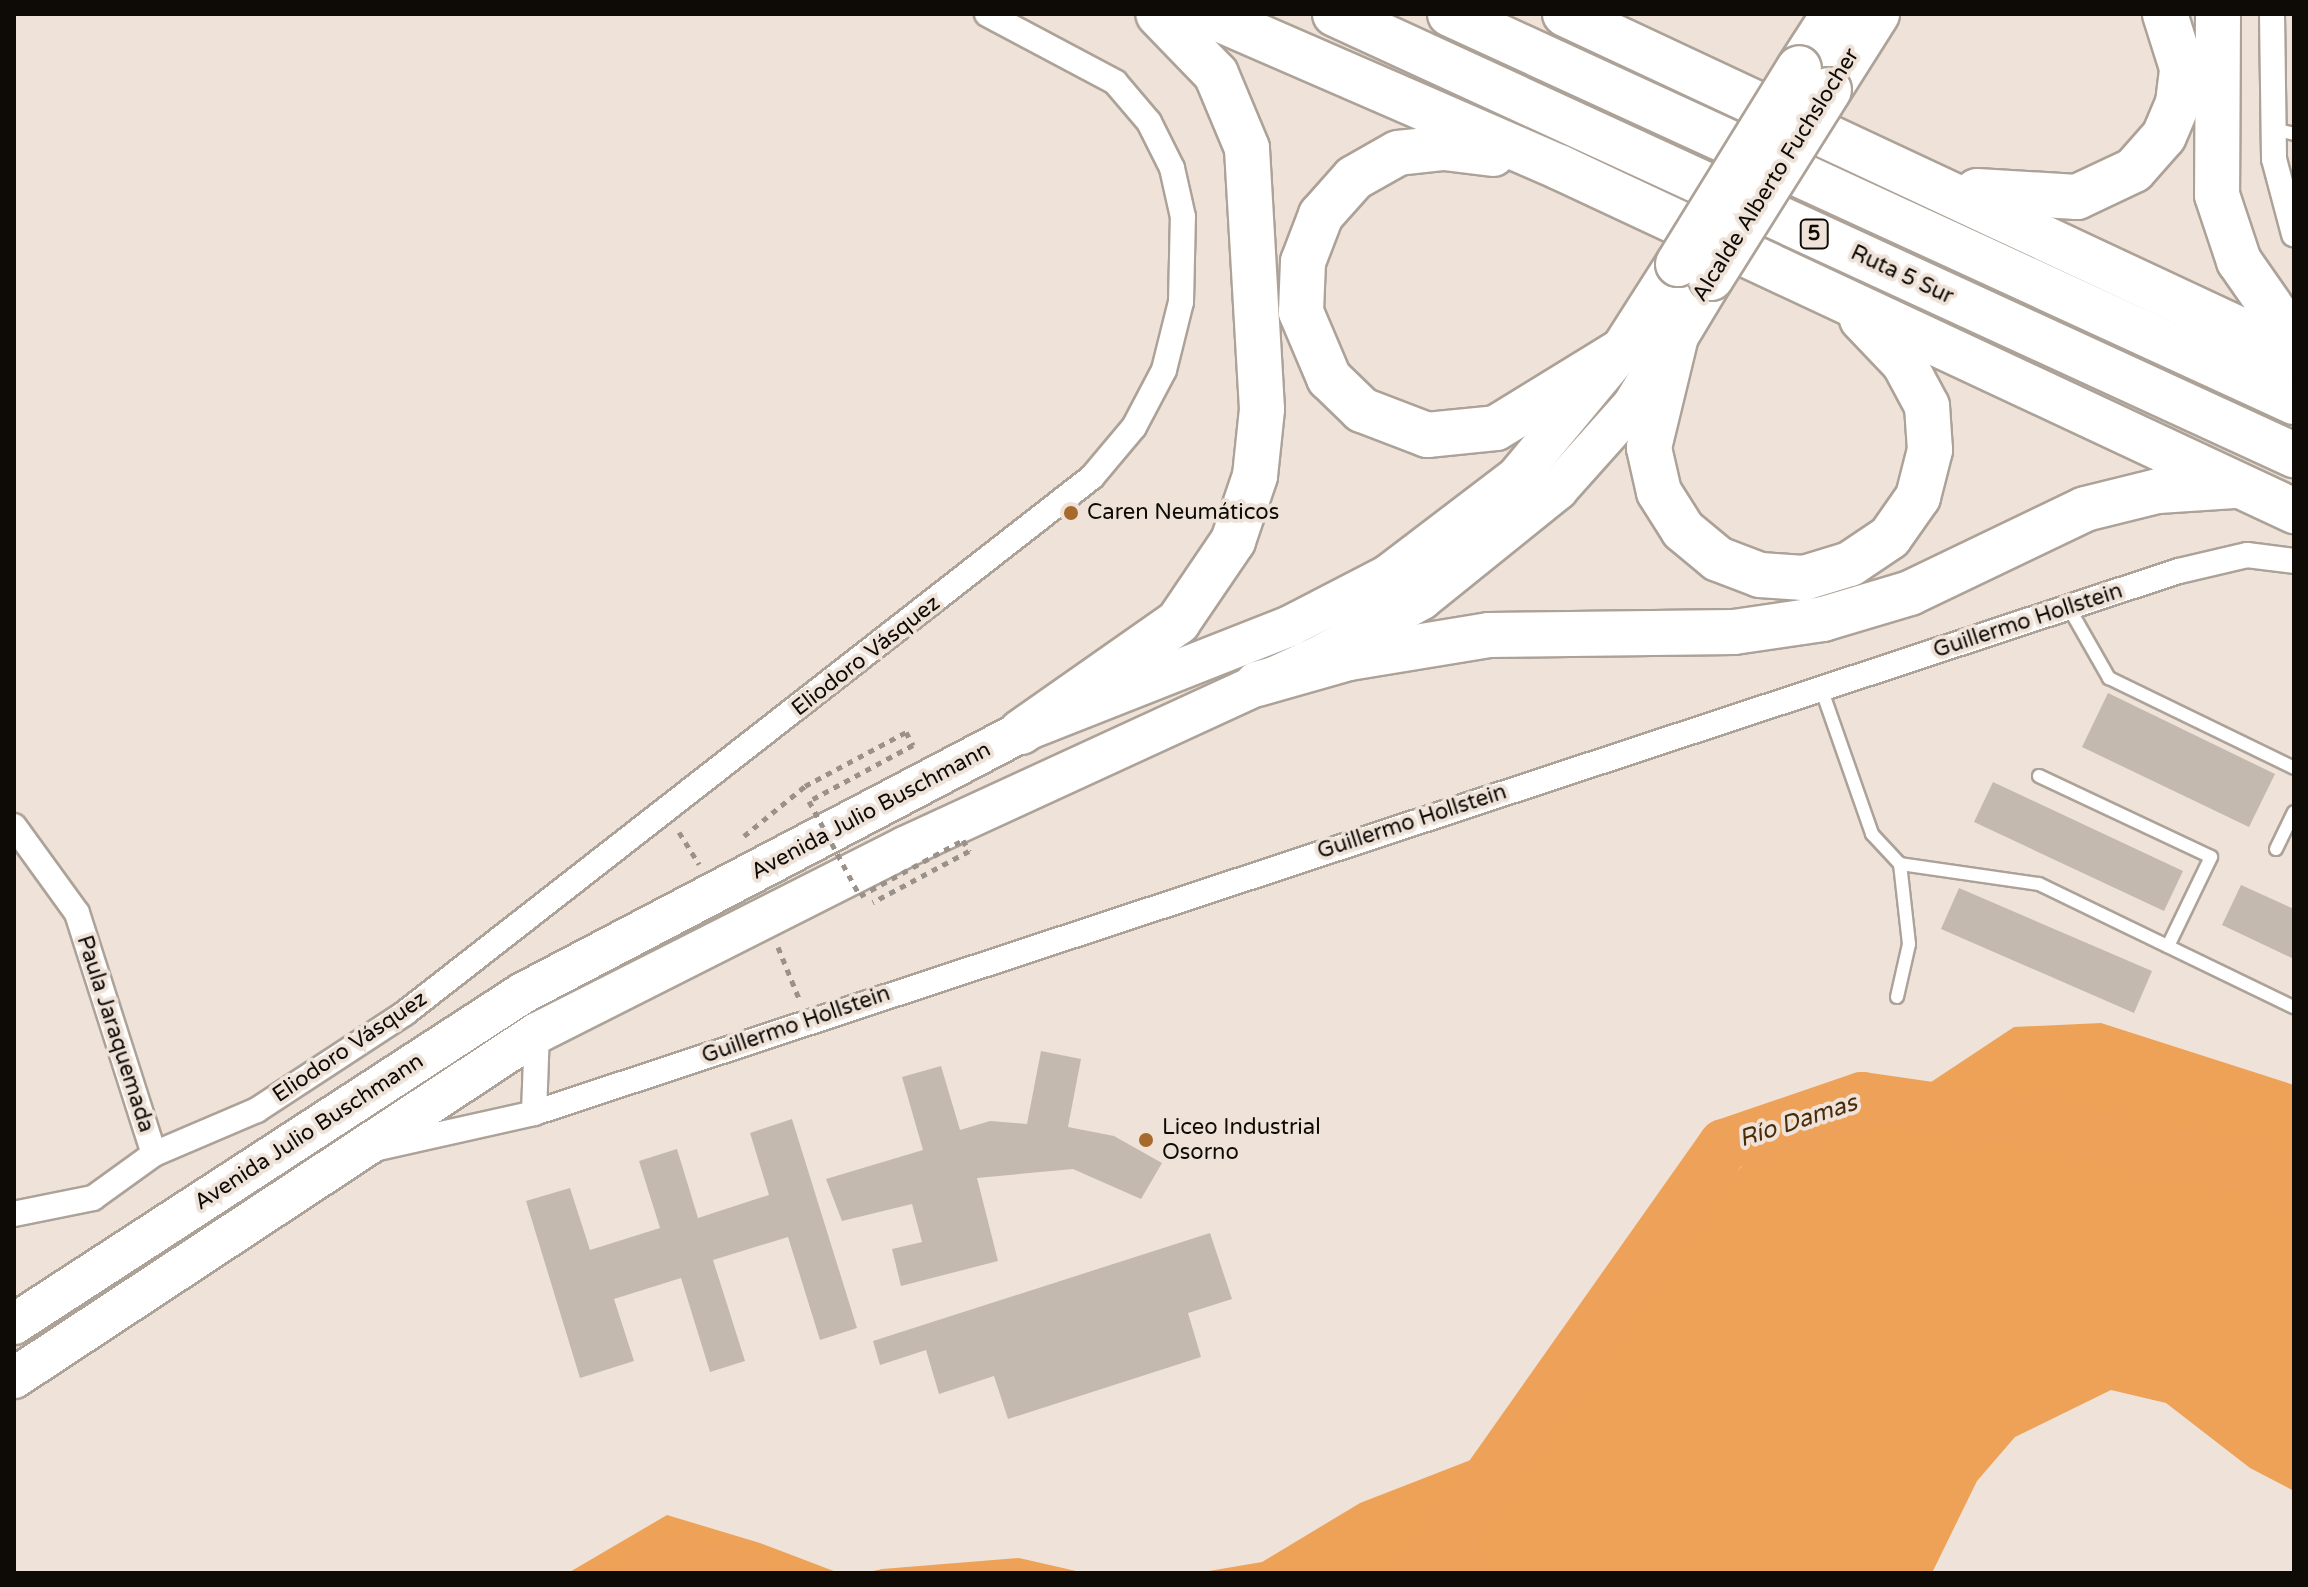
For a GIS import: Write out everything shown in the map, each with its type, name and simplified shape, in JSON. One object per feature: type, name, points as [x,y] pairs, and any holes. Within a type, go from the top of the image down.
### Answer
[{"type":"highway","points":[[1021,732],[1178,622],[1233,541],[1255,476],[1262,409],[1247,148],[1216,74],[1158,14]]},
{"type":"highway","points":[[1207,14],[1559,167],[2294,511]]},
{"type":"highway","name":"Ruta 5 Sur","points":[[1335,14],[2294,455]]},
{"type":"highway","name":"5","points":[[1450,14],[2294,402]]},
{"type":"highway","points":[[1565,14],[1696,72],[2294,355]]},
{"type":"highway","points":[[1623,14],[1696,72]]},
{"type":"highway","points":[[1813,14],[1814,79]]},
{"type":"highway","points":[[1929,181],[2056,199],[2097,191],[2134,170],[2164,136],[2178,103],[2182,68],[2165,14]]},
{"type":"highway","points":[[2218,14],[2217,195],[2239,261],[2294,340]]},
{"type":"highway","name":"Alcalde Alberto Fuchslocher","points":[[1826,292],[1904,363],[1931,427],[1926,475],[1905,518],[1871,552],[1828,573],[1782,578],[1738,569],[1699,546],[1670,512],[1652,470],[1649,426],[1695,271],[1814,79],[1866,16]]},
{"type":"highway","points":[[1559,167],[1444,148],[1375,163],[1336,195],[1310,238],[1300,287],[1307,337],[1329,378],[1362,410],[1404,431],[1439,436],[1496,428],[1623,350]]},
{"type":"highway","name":"Avenida Julio Buschmann","points":[[1623,350],[1695,271]]},
{"type":"highway","points":[[1257,684],[1349,658],[1489,635],[1734,632],[1823,619],[1910,593],[2085,509],[2158,491],[2241,486]]},
{"type":"main road","name":"Avenida Julio Buschmann","points":[[14,1378],[342,1156],[537,1033],[905,847],[1257,684],[1397,614],[1515,529],[1605,438],[1676,336]]},
{"type":"main road","name":"Avenida Julio Buschmann","points":[[14,1324],[523,993],[1021,732],[1290,626],[1387,576],[1517,477],[1623,350]]},
{"type":"street","name":"Eliodoro Vásquez","points":[[154,1154],[257,1110],[405,1013],[668,814],[1092,477],[1134,427],[1164,370],[1181,302],[1184,242],[1179,193],[1162,145],[1133,101],[1094,66],[987,14]]},
{"type":"street","points":[[2272,14],[2294,234]]},
{"type":"street","name":"Guillermo Hollstein","points":[[342,1156],[534,1113],[808,1020],[2069,608],[2247,555],[2294,561]]},
{"type":"street","name":"Paula Jaraquemada","points":[[14,826],[77,913],[154,1154],[93,1198],[14,1214]]},
{"type":"street","points":[[534,1113],[537,1033]]},
{"type":"lane","points":[[2069,608],[2109,678],[2294,768]]},
{"type":"lane","points":[[1821,688],[1872,834],[1900,864],[1926,872],[1986,871],[2039,884],[2294,1007]]},
{"type":"lane","points":[[2039,776],[2211,857],[2168,946]]},
{"type":"lane","points":[[2276,849],[2294,812]]},
{"type":"lane","points":[[1897,997],[1909,944],[1900,864]]},
{"type":"path","points":[[737,842],[805,786],[906,732],[913,745],[809,801],[860,896],[963,840],[969,851],[859,909]]},
{"type":"path","points":[[668,814],[703,870],[714,861]]},
{"type":"path","points":[[792,940],[778,946],[808,1020]]},
{"type":"shaded area","points":[[2101,1023],[2294,1085],[2294,1491],[2250,1468],[2166,1403],[2111,1390],[2015,1437],[1977,1481],[1932,1573],[1197,1573],[1262,1562],[1360,1503],[1530,1437],[1592,1352],[1647,1251],[1759,1151],[1809,1120],[1864,1097],[1925,1086],[2014,1027]]},
{"type":"shaded area","points":[[667,1515],[760,1543],[839,1573],[568,1573]]},
{"type":"shaded area","points":[[1019,1558],[1085,1573],[864,1573],[882,1569]]},
{"type":"building","points":[[2108,693],[2275,774],[2249,827],[2082,747]]},
{"type":"building","points":[[1993,782],[2183,871],[2164,911],[1974,822]]},
{"type":"building","points":[[2241,885],[2294,909],[2294,959],[2222,925]]},
{"type":"building","points":[[1959,888],[2152,971],[2134,1013],[1941,929]]},
{"type":"building","points":[[1041,1051],[1081,1059],[1068,1127],[1114,1136],[1162,1163],[1141,1199],[1073,1169],[977,1178],[998,1261],[901,1286],[892,1249],[922,1242],[912,1204],[842,1221],[826,1179],[923,1150],[902,1077],[941,1066],[960,1130],[990,1121],[1027,1124]]},
{"type":"building","points":[[792,1119],[857,1328],[820,1340],[788,1237],[713,1260],[745,1361],[710,1372],[681,1278],[614,1299],[634,1361],[580,1378],[526,1201],[570,1188],[590,1250],[660,1228],[639,1161],[677,1149],[698,1218],[769,1195],[750,1133]]},
{"type":"building","points":[[1210,1233],[1232,1299],[1188,1313],[1201,1357],[1008,1419],[994,1376],[939,1394],[926,1350],[880,1365],[873,1341]]},
{"type":"waterway","name":"Río Damas","points":[[1422,1573],[1724,1145],[1862,1098],[2057,1126],[2294,1179]]},
{"type":"waterway","points":[[1470,1511],[1479,1573]]},
{"type":"waterway","name":"Río Damas","points":[[649,1573],[659,1563],[740,1573]]},
{"type":"place","name":"Caren Neumáticos","points":[[1071,513]]},
{"type":"place","name":"Liceo Industrial Osorno","points":[[1146,1140]]}]
